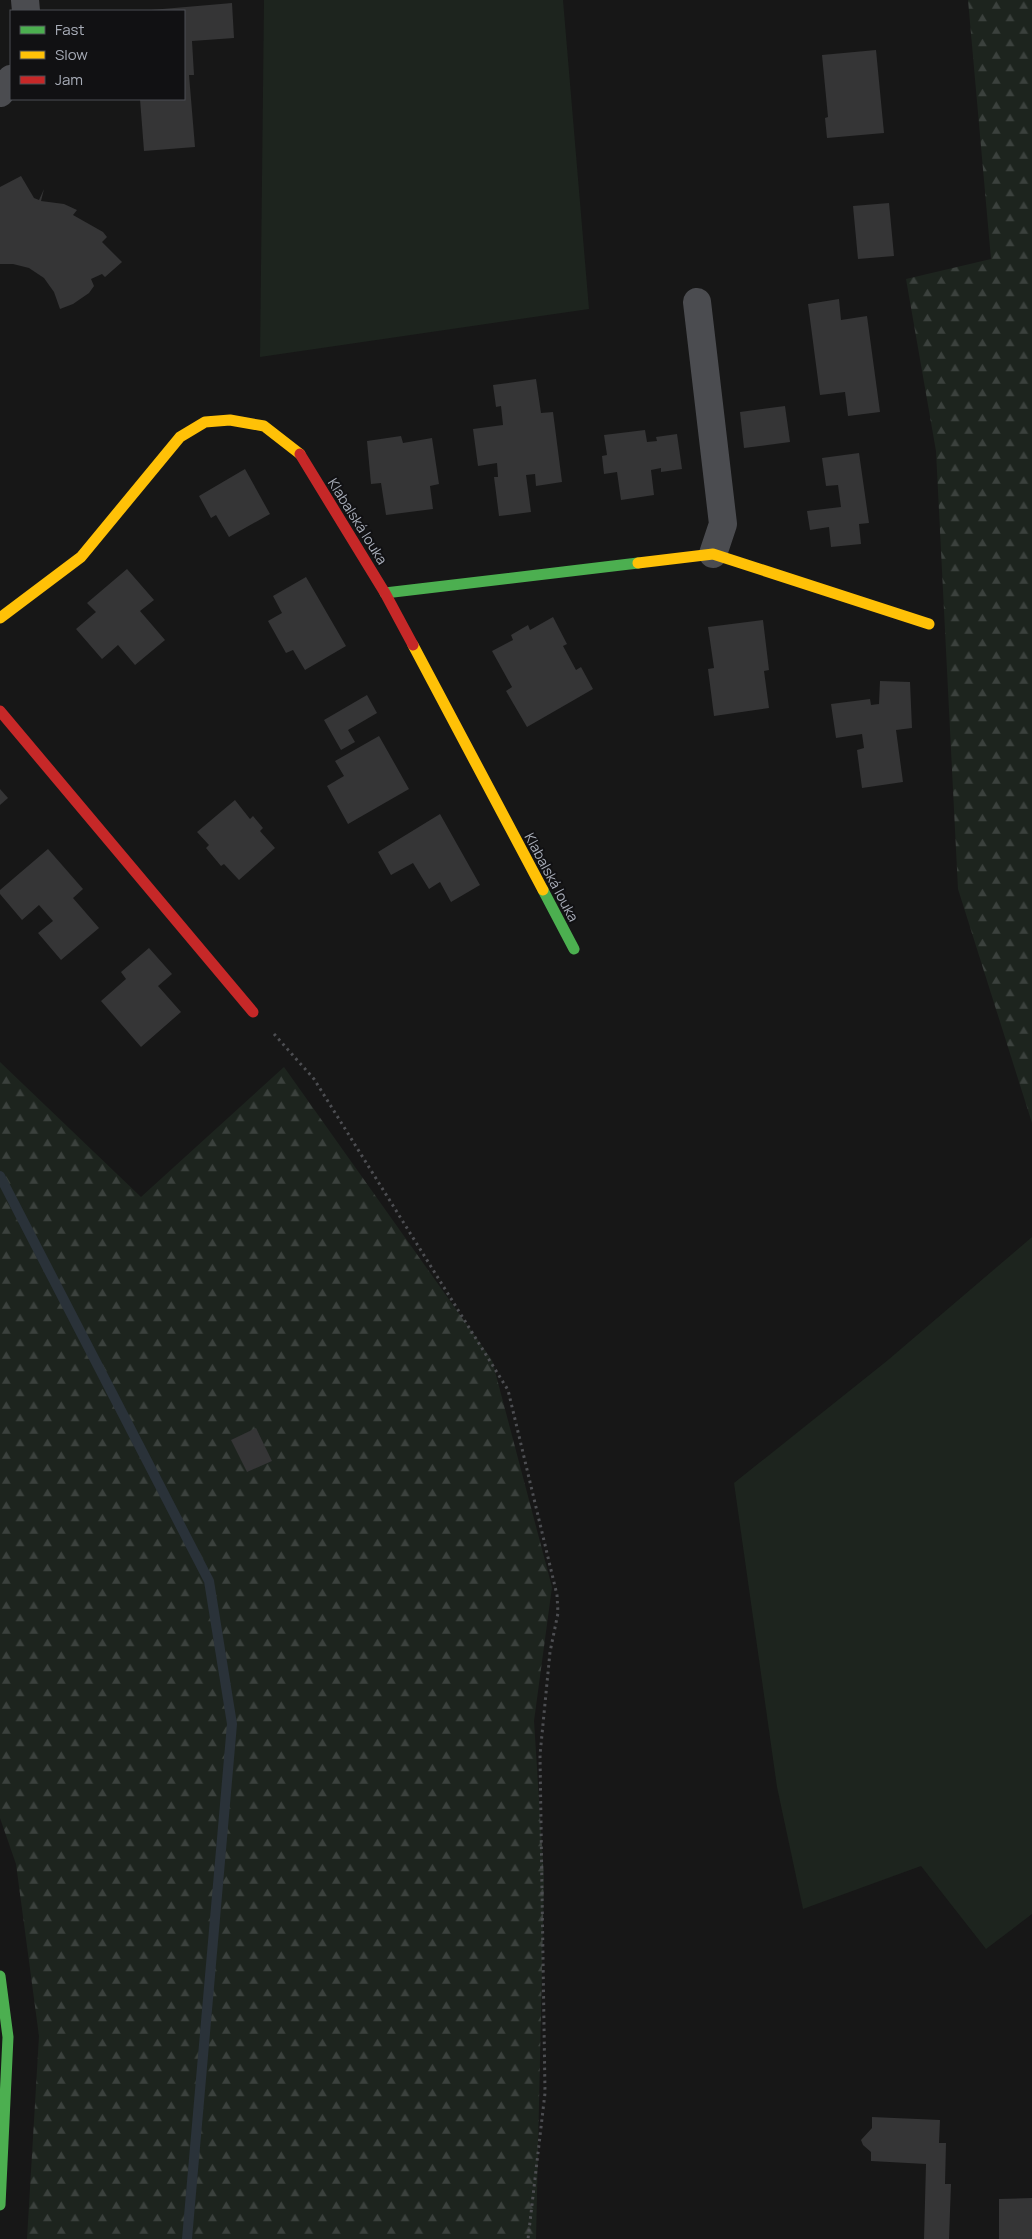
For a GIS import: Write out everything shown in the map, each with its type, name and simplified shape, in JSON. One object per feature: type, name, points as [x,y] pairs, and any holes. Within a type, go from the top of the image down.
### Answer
[{"type":"street","points":[[0,93],[10,80]]},
{"type":"street","points":[[697,302],[722,524],[712,554]]},
{"type":"street","name":"Klabalská louka","points":[[0,618],[81,557],[180,437],[205,422],[230,420],[264,426],[299,453],[385,593],[574,949]]},
{"type":"street","points":[[385,593],[712,554],[929,624]]},
{"type":"street","points":[[0,711],[253,1012]]},
{"type":"street","points":[[0,1976],[8,2037],[4,2155],[0,2205]]},
{"type":"path","points":[[253,1012],[314,1079],[508,1390],[557,1595],[558,1613],[550,1652],[540,1755],[545,2093],[528,2239]]},
{"type":"green space","points":[[264,0],[563,0],[589,309],[260,357]]},
{"type":"green space","points":[[968,0],[1032,0],[1032,1123],[958,889],[936,451],[906,279],[991,259]]},
{"type":"green space","points":[[0,1062],[141,1197],[284,1067],[492,1360],[552,1587],[534,1721],[544,1878],[536,2239],[27,2239],[39,2036],[16,1864],[0,1818]]},
{"type":"green space","points":[[1032,1237],[1032,1914],[986,1949],[921,1866],[803,1909],[777,1787],[734,1483],[888,1360]]},
{"type":"building","points":[[232,3],[234,38],[192,41],[194,75],[189,75],[195,147],[144,151],[140,100],[185,100],[185,10],[151,10]]},
{"type":"building","points":[[876,50],[884,133],[827,138],[825,118],[828,117],[822,55]]},
{"type":"building","points":[[21,176],[34,198],[39,200],[44,189],[41,201],[64,204],[77,210],[73,215],[103,232],[107,237],[102,242],[122,262],[105,277],[102,274],[91,279],[94,286],[89,293],[73,304],[60,309],[54,292],[44,278],[29,268],[13,264],[0,264],[0,187]]},
{"type":"building","points":[[889,203],[894,256],[858,259],[853,206]]},
{"type":"building","points":[[839,299],[841,320],[867,316],[880,412],[848,416],[845,392],[820,395],[808,304]]},
{"type":"building","points":[[536,379],[541,413],[553,412],[562,482],[536,486],[535,474],[526,475],[531,512],[499,516],[494,477],[498,477],[497,463],[478,466],[473,429],[503,425],[501,406],[496,407],[493,385]]},
{"type":"building","points":[[785,406],[790,442],[744,448],[740,412]]},
{"type":"building","points":[[645,430],[647,442],[657,441],[656,437],[677,434],[682,469],[661,472],[661,468],[651,470],[654,495],[621,500],[617,472],[604,474],[602,456],[607,455],[604,435]]},
{"type":"building","points":[[401,436],[403,443],[432,438],[439,484],[430,486],[433,509],[386,515],[381,483],[371,484],[367,441]]},
{"type":"building","points":[[859,453],[869,523],[859,524],[861,544],[831,547],[829,527],[810,530],[807,511],[841,507],[838,485],[826,486],[822,458]]},
{"type":"building","points":[[245,469],[270,514],[229,537],[216,515],[211,518],[199,496]]},
{"type":"building","points":[[127,569],[154,600],[140,611],[165,640],[135,665],[118,645],[102,659],[76,629],[96,612],[87,603]]},
{"type":"building","points":[[306,577],[346,646],[305,670],[293,650],[286,653],[268,621],[282,613],[273,596]]},
{"type":"building","points":[[553,617],[567,644],[563,646],[576,670],[581,667],[593,689],[527,727],[506,691],[512,687],[492,651],[513,640],[511,635],[528,625],[530,630]]},
{"type":"building","points":[[763,620],[769,670],[764,671],[769,708],[714,716],[708,669],[714,668],[708,627]]},
{"type":"building","points":[[880,681],[910,682],[912,728],[896,730],[903,782],[862,788],[857,750],[864,748],[862,734],[836,738],[831,704],[870,699],[871,705],[879,704]]},
{"type":"building","points":[[367,695],[377,713],[348,730],[355,742],[341,750],[324,720]]},
{"type":"building","points":[[379,736],[409,789],[348,824],[327,786],[344,776],[335,761]]},
{"type":"building","points":[[0,789],[8,798],[0,805]]},
{"type":"building","points":[[235,800],[250,819],[253,816],[263,828],[260,831],[275,848],[239,880],[224,864],[221,866],[206,848],[209,845],[197,832]]},
{"type":"building","points":[[440,814],[480,885],[451,902],[440,882],[429,889],[413,863],[391,875],[378,852]]},
{"type":"building","points":[[48,849],[83,889],[73,898],[99,928],[61,960],[38,933],[53,921],[39,905],[22,920],[0,894],[0,890]]},
{"type":"building","points":[[149,948],[172,974],[158,986],[181,1012],[141,1047],[101,1001],[126,979],[121,972]]},
{"type":"building","points":[[256,1428],[272,1461],[247,1472],[231,1440]]},
{"type":"building","points":[[872,2117],[940,2120],[939,2143],[946,2143],[945,2184],[951,2184],[949,2239],[924,2239],[926,2164],[871,2161],[871,2152],[863,2145],[861,2140],[872,2128]]},
{"type":"building","points":[[1032,2198],[1032,2239],[999,2239],[999,2199]]},
{"type":"waterway","points":[[0,1176],[209,1581],[232,1724],[187,2239]]},
{"type":"traffic: fast","points":[[385,593],[638,563]]},
{"type":"traffic: fast","points":[[543,890],[574,949]]},
{"type":"traffic: fast","points":[[0,1976],[8,2037],[0,2205]]},
{"type":"traffic: slow","points":[[0,618],[81,557],[180,437],[205,422],[230,420],[264,426],[300,454]]},
{"type":"traffic: slow","points":[[638,563],[713,554],[929,624]]},
{"type":"traffic: slow","points":[[413,645],[543,890]]},
{"type":"traffic: jam","points":[[300,454],[385,593],[413,645]]},
{"type":"traffic: jam","points":[[0,711],[253,1012]]}]
